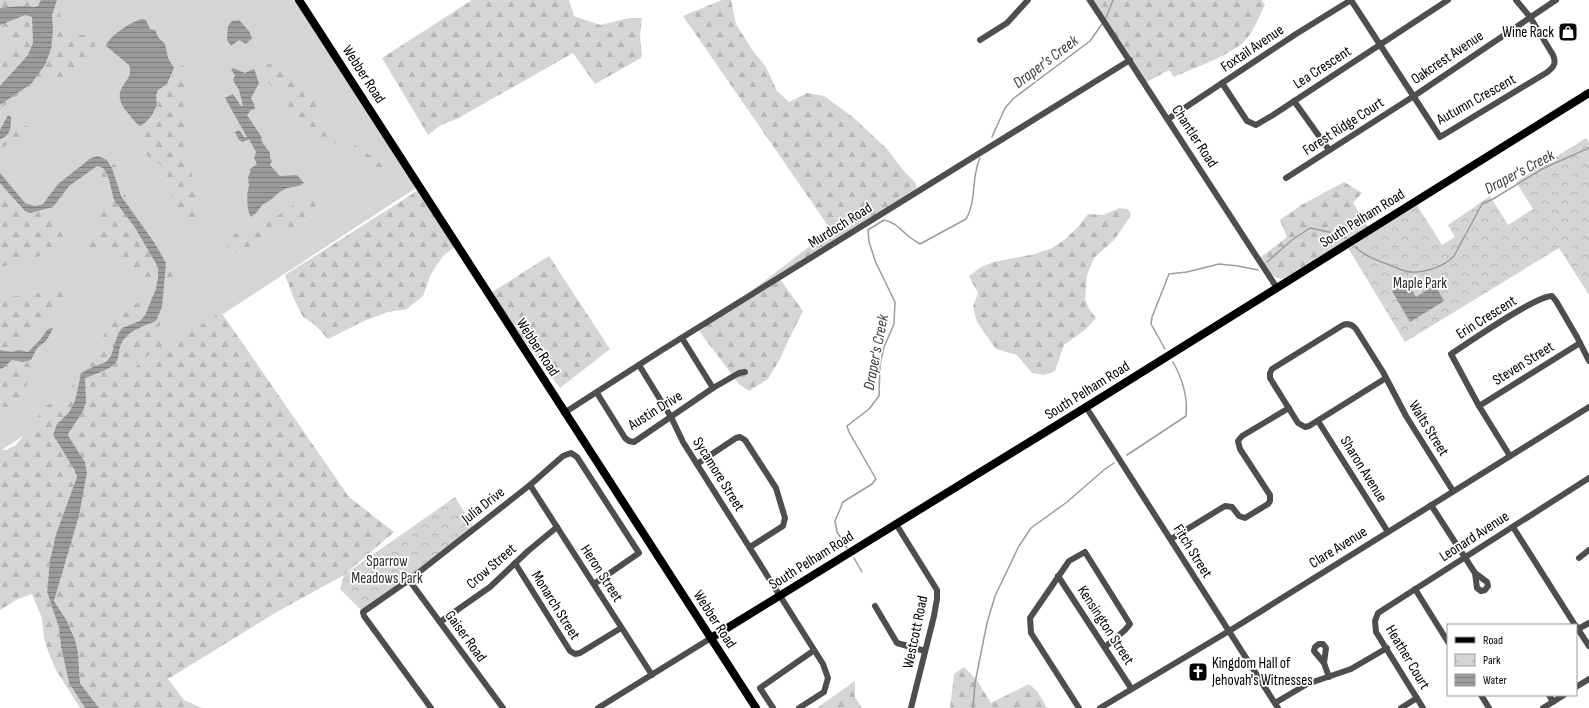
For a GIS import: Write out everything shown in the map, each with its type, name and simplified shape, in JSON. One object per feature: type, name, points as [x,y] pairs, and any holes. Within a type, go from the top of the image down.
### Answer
[{"type":"main road","name":"Webber Road","points":[[299,0],[564,413],[756,708]]},
{"type":"main road","name":"South Pelham Road","points":[[711,638],[1086,407],[1589,93]]},
{"type":"street","points":[[980,40],[1007,23],[1028,0]]},
{"type":"street","name":"Chantler Road","points":[[1090,0],[1276,288]]},
{"type":"street","name":"Autumn Crescent","points":[[1351,0],[1440,137],[1546,74],[1554,67],[1555,60],[1530,17],[1516,0]]},
{"type":"street","name":"Foxtail Avenue","points":[[1168,119],[1296,34],[1351,0]]},
{"type":"street","name":"Lea Crescent","points":[[1222,83],[1247,121],[1256,125],[1448,0]]},
{"type":"street","name":"Oakcrest Avenue","points":[[1414,96],[1556,0]]},
{"type":"street","name":"Murdoch Road","points":[[564,413],[1130,60]]},
{"type":"street","name":"Forest Ridge Court","points":[[1286,178],[1414,96]]},
{"type":"street","points":[[1294,100],[1329,150]]},
{"type":"street","name":"Erin Crescent","points":[[1510,456],[1479,406],[1451,354],[1497,323],[1543,298],[1552,296],[1589,361]]},
{"type":"street","name":"Walts Street","points":[[1386,378],[1318,421],[1302,429],[1268,373],[1343,325],[1352,323],[1386,378],[1406,416],[1453,491]]},
{"type":"street","points":[[682,338],[713,388]]},
{"type":"street","name":"Steven Street","points":[[1479,406],[1580,343]]},
{"type":"street","name":"Sycamore Street","points":[[639,365],[671,416],[683,442],[823,664],[828,678],[824,692],[799,708]]},
{"type":"street","name":"Austin Drive","points":[[597,393],[625,438],[634,442],[713,388],[739,373],[745,372]]},
{"type":"street","name":"Fitch Street","points":[[1086,407],[1277,706]]},
{"type":"street","name":"Clare Avenue","points":[[1100,708],[1228,631],[1589,407]]},
{"type":"street","points":[[1171,540],[1224,506],[1232,507],[1243,520],[1272,501],[1270,495],[1240,449],[1238,441],[1242,436],[1289,408]]},
{"type":"street","name":"Sharon Avenue","points":[[1318,421],[1388,532]]},
{"type":"street","points":[[697,464],[736,438],[740,437],[745,440],[776,488],[785,518],[783,526],[750,547]]},
{"type":"street","name":"Julia Drive","points":[[431,708],[364,616],[363,612],[409,580],[530,485],[563,456],[571,453],[576,457],[639,553],[594,584]]},
{"type":"street","name":"Leonard Avenue","points":[[1375,618],[1380,612],[1415,589],[1589,478]]},
{"type":"street","name":"Heron Street","points":[[530,485],[652,675]]},
{"type":"street","points":[[1432,505],[1475,573]]},
{"type":"street","name":"Westcott Road","points":[[896,524],[937,590],[937,599],[911,708]]},
{"type":"street","name":"Crow Street","points":[[440,622],[490,587],[515,563],[557,527]]},
{"type":"street","points":[[1513,527],[1575,624]]},
{"type":"street","points":[[1579,558],[1589,550]]},
{"type":"street","points":[[1079,708],[1031,633],[1030,618],[1069,561],[1085,552],[1130,624],[1105,647]]},
{"type":"street","name":"Monarch Street","points":[[515,563],[570,651],[574,654],[580,653],[621,628]]},
{"type":"street","name":"Kensington Street","points":[[1058,576],[1131,688]]},
{"type":"street","name":"Gaiser Road","points":[[409,580],[503,708]]},
{"type":"street","points":[[1415,589],[1447,640]]},
{"type":"street","points":[[875,606],[897,643],[925,651]]},
{"type":"street","name":"Heather Court","points":[[1375,618],[1375,630],[1424,708]]},
{"type":"street","points":[[1589,622],[1577,627],[1589,646]]},
{"type":"street","name":"South Pelham Road","points":[[598,708],[711,638]]},
{"type":"street","points":[[1277,706],[1306,684],[1351,669],[1387,648]]},
{"type":"street","points":[[773,708],[760,688],[813,651]]},
{"type":"street","points":[[1324,663],[1329,677]]},
{"type":"street","points":[[1577,686],[1589,679]]},
{"type":"street","points":[[1482,696],[1489,708]]},
{"type":"street","points":[[1550,696],[1553,702]]},
{"type":"street","points":[[1543,708],[1562,696]]},
{"type":"street","points":[[1401,708],[1417,698]]},
{"type":"green space","points":[[0,0],[300,0],[422,184],[90,401],[55,401],[23,436],[0,451]]},
{"type":"green space","points":[[0,0],[59,0],[58,5],[60,15],[72,35],[91,36],[95,41],[95,49],[90,61],[80,65],[59,79],[52,78],[34,86],[18,95],[0,109],[0,61],[8,57],[10,47],[0,34]]},
{"type":"green space","points":[[472,0],[569,0],[574,16],[600,25],[630,18],[642,18],[640,37],[641,58],[595,84],[573,53],[457,119],[441,125],[428,135],[382,58]]},
{"type":"green space","points":[[722,0],[731,0],[736,24],[753,51],[766,67],[777,91],[789,102],[807,93],[824,96],[854,118],[887,149],[903,170],[915,182],[917,188],[779,278],[803,311],[780,359],[768,379],[749,391],[739,384],[699,331],[831,230],[683,16]]},
{"type":"green space","points":[[1085,0],[1262,0],[1265,5],[1255,27],[1234,50],[1174,77],[1169,70],[1145,83]]},
{"type":"green space","points":[[279,57],[285,60],[287,71],[292,75],[298,75],[309,88],[313,90],[321,106],[315,109],[316,115],[321,122],[380,162],[383,168],[379,170],[366,164],[324,136],[318,139],[287,118],[281,107],[287,103],[283,89],[279,86],[273,88],[263,76],[260,68],[263,65],[270,64]]},
{"type":"green space","points":[[182,65],[187,69],[189,76],[184,109],[184,128],[185,141],[196,195],[198,225],[197,230],[192,232],[180,215],[170,191],[165,171],[158,162],[148,157],[138,133],[140,129],[150,121],[156,112],[158,97],[171,79],[174,70]]},
{"type":"green space","points":[[17,125],[28,126],[29,128],[24,135],[0,149],[0,141],[7,139]]},
{"type":"green space","name":"Maple Park","points":[[1586,138],[1589,142],[1589,295],[1559,248],[1405,342],[1348,248],[1417,205],[1442,245],[1455,237],[1448,225],[1490,196],[1508,225],[1533,209],[1516,182]]},
{"type":"green space","points":[[103,158],[112,162],[123,172],[120,179],[124,194],[131,202],[133,215],[169,262],[172,283],[168,293],[151,283],[140,271],[100,249],[82,251],[78,247],[83,238],[90,234],[98,224],[95,217],[112,206],[99,169]]},
{"type":"green space","points":[[1344,182],[1362,193],[1353,203],[1368,227],[1284,278],[1273,275],[1261,257],[1287,237],[1280,220],[1303,204]]},
{"type":"green space","points":[[0,188],[7,189],[33,211],[63,193],[67,195],[57,215],[69,240],[68,246],[55,252],[0,267]]},
{"type":"green space","points":[[420,189],[456,246],[443,256],[431,274],[423,296],[407,309],[388,312],[364,321],[328,339],[314,324],[303,317],[285,275]]},
{"type":"green space","points":[[306,197],[311,198],[314,201],[317,209],[304,226],[294,233],[279,228],[248,250],[240,253],[231,251],[227,247],[227,239],[231,233],[244,236],[256,230]]},
{"type":"green space","points":[[1119,208],[1128,209],[1131,213],[1130,217],[1114,240],[1094,258],[1087,275],[1085,299],[1089,309],[1096,318],[1086,329],[1064,345],[1055,371],[1044,375],[1032,373],[1017,355],[996,349],[977,322],[973,307],[978,293],[969,276],[981,267],[994,262],[1035,254],[1052,248],[1064,240],[1078,227],[1088,214],[1103,215]]},
{"type":"green space","points":[[549,256],[610,349],[560,388],[489,294]]},
{"type":"green space","points":[[65,289],[68,292],[59,300],[53,318],[36,325],[26,336],[24,348],[33,359],[34,368],[13,413],[8,415],[4,413],[2,398],[0,298],[48,292]]},
{"type":"green space","points":[[137,303],[149,306],[162,313],[162,322],[159,326],[160,332],[165,338],[177,337],[84,397],[76,396],[71,389],[76,377],[99,356],[103,336],[120,313],[128,306]]},
{"type":"green space","points":[[221,312],[349,497],[394,532],[344,575],[275,613],[168,679],[184,700],[202,708],[99,708],[80,683],[78,652],[75,640],[67,621],[54,601],[79,516],[87,473],[85,462],[68,434],[80,416],[84,406],[85,396],[89,396]]},
{"type":"green space","points":[[59,400],[75,401],[69,412],[57,424],[77,477],[56,534],[50,560],[47,592],[59,628],[61,647],[69,683],[85,708],[80,708],[56,670],[44,638],[42,618],[32,594],[18,599],[0,610],[0,450],[6,450],[16,445],[47,405]]},
{"type":"green space","name":"Sparrow Meadows Park","points":[[455,497],[474,528],[363,612],[340,589],[344,575]]},
{"type":"green space","points":[[964,667],[976,679],[991,703],[1029,684],[1037,691],[1047,708],[950,708],[954,674]]},
{"type":"green space","points":[[855,681],[855,697],[862,708],[817,708]]},
{"type":"water","points":[[41,0],[57,0],[52,15],[53,31],[51,49],[45,65],[31,84],[0,105],[0,86],[28,55],[33,43],[32,17],[25,15],[0,25],[0,8],[19,6],[34,7],[38,6]]},
{"type":"water","points":[[143,19],[146,20],[150,29],[155,30],[158,37],[165,44],[168,58],[174,68],[167,84],[158,90],[156,95],[157,105],[152,115],[140,126],[127,112],[120,96],[123,86],[129,77],[129,65],[106,46],[116,33],[133,22]]},
{"type":"water","points":[[239,20],[249,31],[252,38],[246,44],[239,40],[231,46],[227,40],[228,26],[232,21]]},
{"type":"water","points":[[233,68],[245,73],[254,69],[259,83],[251,98],[255,109],[251,110],[247,115],[270,153],[270,158],[272,161],[270,165],[280,176],[297,175],[304,183],[282,191],[263,204],[251,217],[247,202],[249,186],[248,177],[251,171],[249,170],[257,164],[254,158],[256,152],[249,139],[243,142],[239,140],[235,132],[239,130],[245,138],[247,137],[225,98],[233,94],[241,106],[243,106],[239,90],[233,80],[235,75],[231,70]]},
{"type":"water","points":[[8,115],[11,117],[10,130],[4,138],[0,139],[0,130]]},
{"type":"water","points":[[98,156],[107,160],[112,168],[121,196],[154,242],[166,263],[162,307],[156,321],[135,330],[126,337],[122,342],[118,359],[114,365],[102,372],[85,378],[86,403],[83,411],[68,434],[85,462],[87,473],[79,516],[54,601],[67,621],[75,640],[78,652],[80,683],[99,708],[85,708],[69,683],[61,647],[59,628],[47,592],[50,560],[56,534],[77,477],[74,469],[53,435],[57,424],[69,412],[75,401],[81,374],[86,370],[106,362],[111,356],[118,334],[122,328],[140,321],[145,315],[156,289],[158,267],[134,226],[114,200],[108,176],[103,168],[97,166],[69,186],[53,207],[30,213],[25,211],[0,183],[0,173],[25,203],[35,206],[43,204],[58,184],[91,158]]},
{"type":"water","points":[[1407,282],[1416,297],[1435,285],[1444,301],[1410,322],[1392,291]]},
{"type":"water","points":[[48,329],[53,329],[46,341],[37,348],[31,360],[23,362],[12,360],[0,369],[0,350],[12,352],[18,350],[28,352]]},
{"type":"waterway","name":"Draper's Creek","points":[[1106,18],[1113,0]]},
{"type":"waterway","name":"Draper's Creek","points":[[992,137],[1005,108],[1014,98],[1090,41],[1102,24]]},
{"type":"waterway","name":"Draper's Creek","points":[[1355,247],[1374,259],[1408,272],[1430,270],[1443,264],[1454,256],[1482,204],[1493,199],[1542,169],[1589,148]]},
{"type":"waterway","name":"Draper's Creek","points":[[847,548],[837,532],[835,521],[843,502],[872,484],[876,479],[847,426],[869,409],[879,396],[880,365],[884,347],[894,324],[895,302],[876,263],[869,242],[868,230],[884,220],[888,221],[920,244],[966,219],[972,204],[977,165],[980,158]]},
{"type":"waterway","name":"Draper's Creek","points":[[1267,262],[1292,240],[1310,228],[1338,234],[1346,238]]},
{"type":"waterway","name":"Draper's Creek","points":[[1165,349],[1151,324],[1152,317],[1169,274],[1187,272],[1219,264],[1258,270]]},
{"type":"waterway","points":[[1127,455],[1186,416],[1184,388],[1173,362]]},
{"type":"waterway","name":"Draper's Creek","points":[[973,708],[975,683],[987,623],[995,596],[1019,546],[1031,528],[1067,502],[1114,463]]},
{"type":"waterway","points":[[854,558],[862,572]]},
{"type":"place","name":"Wine Rack","points":[[1568,32]]},
{"type":"place","name":"Kingdom Hall of Jehovah's Witnesses","points":[[1198,672]]}]
